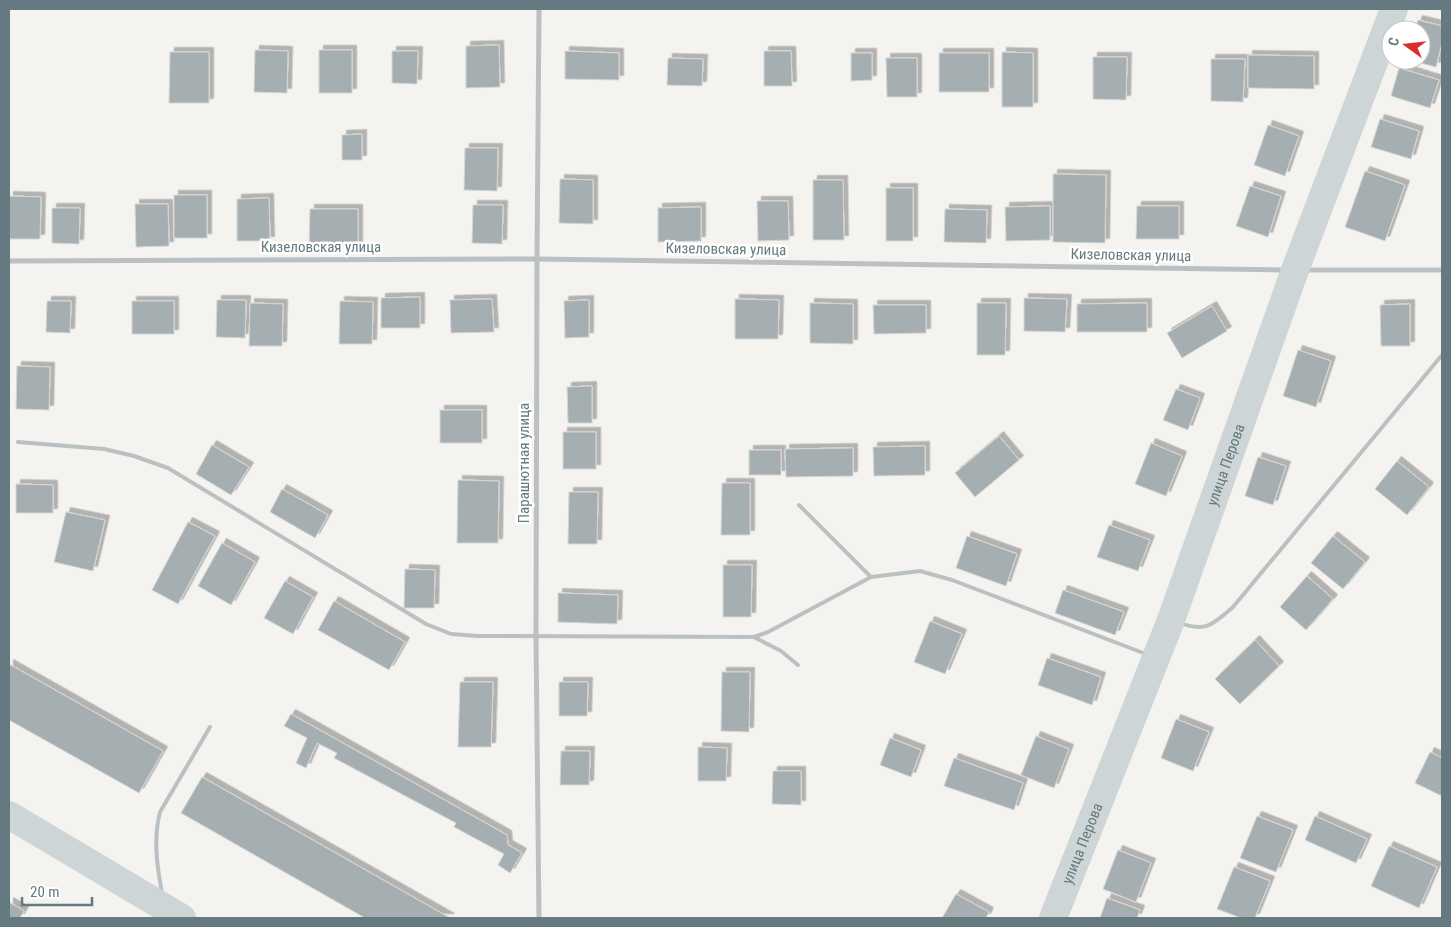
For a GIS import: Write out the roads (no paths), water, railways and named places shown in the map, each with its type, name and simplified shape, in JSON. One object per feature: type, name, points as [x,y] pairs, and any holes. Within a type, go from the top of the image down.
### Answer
[{"type":"main road","name":"улица Перова","points":[[1053,918],[1171,620],[1295,270],[1394,9]]},
{"type":"main road","points":[[9,815],[173,913]]},
{"type":"street","name":"Парашютная улица","points":[[539,9],[536,636],[540,918]]},
{"type":"street","name":"Кизеловская улица","points":[[9,260],[537,259],[1295,270],[1442,270]]},
{"type":"lane","points":[[1171,620],[1199,628],[1214,623],[1233,607],[1442,355]]},
{"type":"lane","points":[[18,442],[104,449],[134,456],[168,468],[426,624],[451,634],[478,636],[754,637],[768,632],[870,576],[920,571],[952,580],[1155,658]]},
{"type":"lane","points":[[799,505],[870,576]]},
{"type":"lane","points":[[754,637],[781,651],[798,665]]},
{"type":"lane","points":[[173,913],[158,868],[157,825],[160,812],[210,727]]}]
